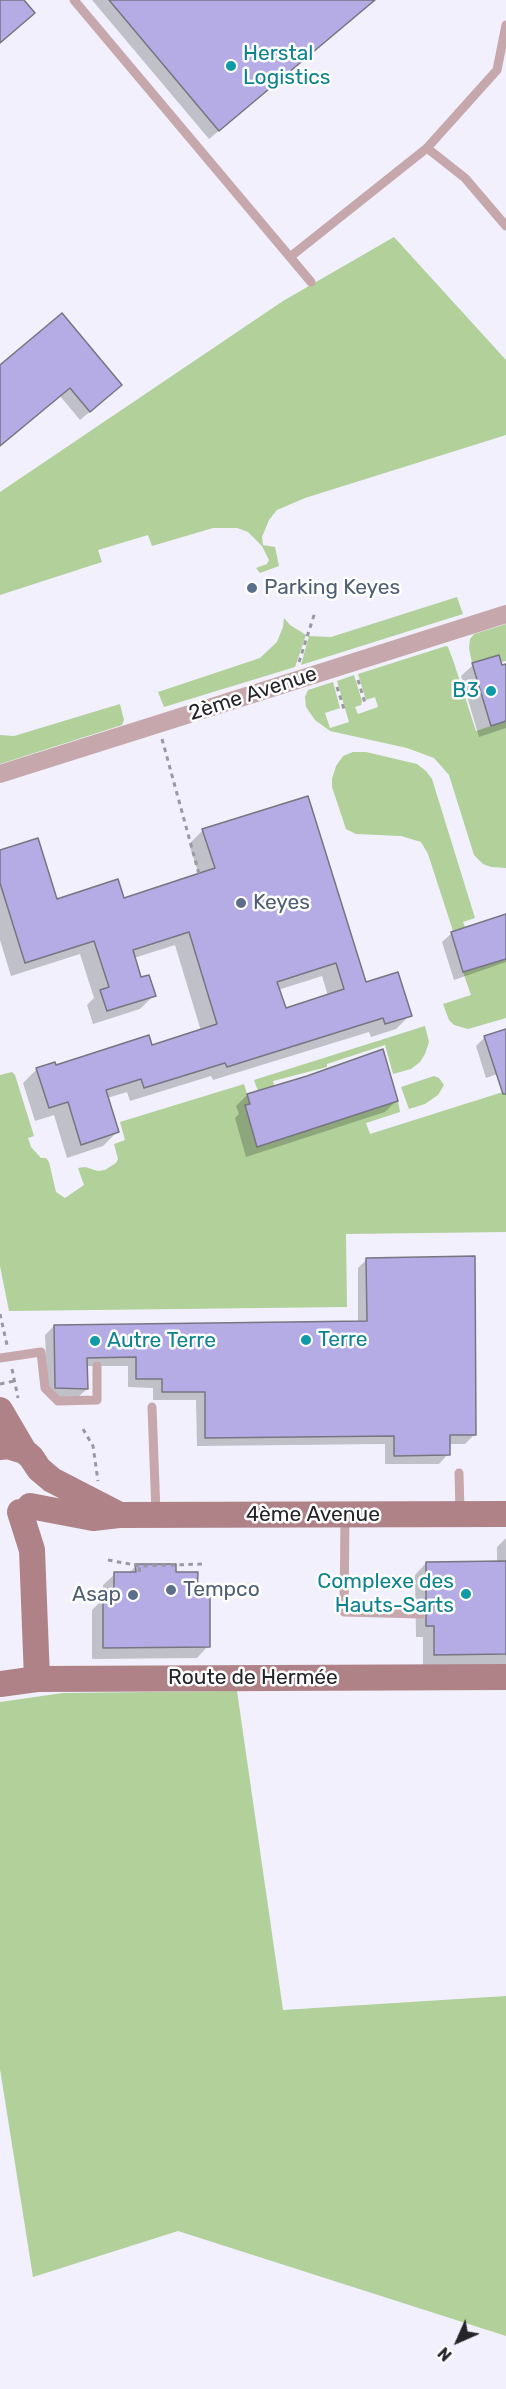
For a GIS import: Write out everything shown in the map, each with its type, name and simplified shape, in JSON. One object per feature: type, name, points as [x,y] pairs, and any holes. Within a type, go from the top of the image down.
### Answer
[{"type":"street","name":"2ème Avenue","points":[[0,774],[506,614]]},
{"type":"street","points":[[10,1407],[21,1456],[40,1485],[37,1496],[17,1511],[32,1550],[37,1678]]},
{"type":"street","name":"4ème Avenue","points":[[21,1456],[66,1489],[120,1515]]},
{"type":"street","name":"4ème Avenue","points":[[17,1511],[93,1518],[120,1515],[506,1514]]},
{"type":"street","points":[[32,1550],[41,1537],[69,1515]]},
{"type":"street","name":"Route de Hermée","points":[[0,1684],[37,1678],[506,1677]]},
{"type":"lane","points":[[74,0],[311,282]]},
{"type":"lane","points":[[290,257],[427,148],[497,70],[506,25]]},
{"type":"lane","points":[[427,148],[465,178],[506,226]]},
{"type":"lane","points":[[5,1358],[41,1352],[45,1388],[58,1401],[97,1400],[98,1366]]},
{"type":"lane","points":[[152,1407],[156,1515]]},
{"type":"lane","points":[[459,1473],[460,1515]]},
{"type":"lane","points":[[345,1514],[344,1612],[421,1614]]},
{"type":"path","points":[[355,673],[365,703]]},
{"type":"path","points":[[335,679],[344,709]]},
{"type":"path","points":[[160,733],[199,874]]},
{"type":"path","points":[[0,1314],[5,1358],[14,1381],[10,1407]]},
{"type":"path","points":[[0,1384],[14,1381]]},
{"type":"path","points":[[83,1429],[93,1446],[98,1483],[89,1479]]},
{"type":"path","points":[[108,1560],[140,1566],[172,1567],[205,1564]]},
{"type":"path","points":[[140,1566],[140,1572]]},
{"type":"path","points":[[172,1567],[172,1572]]},
{"type":"green space","points":[[394,237],[506,360],[506,435],[305,498],[277,510],[269,520],[262,537],[263,545],[275,547],[279,566],[260,573],[256,568],[267,564],[269,560],[262,546],[248,532],[237,528],[213,528],[152,546],[148,535],[98,550],[102,562],[0,595],[0,492],[283,301]]},
{"type":"green space","points":[[457,597],[463,614],[301,665],[309,636],[331,637]]},
{"type":"green space","points":[[284,618],[290,625],[306,635],[295,667],[164,707],[158,692],[260,658],[277,642]]},
{"type":"green space","points":[[506,624],[506,661],[502,662],[499,655],[472,663],[469,648],[470,639],[474,634]]},
{"type":"green space","points":[[446,646],[453,660],[476,731],[506,721],[506,868],[483,864],[474,855],[449,775],[434,758],[407,748],[330,731],[315,720],[306,707],[305,697],[308,690],[333,682],[340,708],[325,713],[330,728],[349,722],[337,681],[354,675],[362,701],[361,705],[355,707],[358,714],[378,707],[375,697],[366,700],[358,674]]},
{"type":"green space","points":[[120,704],[124,720],[122,725],[0,764],[0,735],[14,736]]},
{"type":"green space","points":[[353,752],[366,752],[417,764],[432,779],[475,918],[463,922],[465,927],[453,931],[428,854],[421,842],[401,836],[356,834],[346,829],[332,787],[332,779],[336,766],[343,756]]},
{"type":"green space","points":[[506,959],[506,1018],[468,1029],[454,1025],[449,1020],[443,1004],[471,995],[463,972]]},
{"type":"green space","points":[[425,1026],[429,1042],[420,1062],[411,1069],[393,1074],[385,1045],[327,1064],[327,1067],[273,1081],[277,1097],[262,1102],[254,1080]]},
{"type":"green space","points":[[12,1072],[15,1075],[34,1136],[28,1138],[31,1147],[41,1158],[46,1158],[49,1162],[56,1192],[65,1198],[84,1185],[78,1168],[85,1167],[98,1171],[105,1170],[116,1163],[118,1159],[114,1144],[125,1140],[120,1122],[244,1084],[250,1104],[246,1105],[258,1147],[398,1101],[400,1112],[366,1123],[370,1134],[506,1091],[506,1232],[346,1234],[347,1307],[9,1311],[0,1266],[0,1075]]},
{"type":"green space","points":[[434,1076],[439,1078],[444,1085],[438,1095],[425,1104],[409,1109],[401,1087]]},
{"type":"green space","points":[[237,1691],[283,2010],[506,1996],[506,2336],[178,2231],[33,2277],[0,2069],[0,1702],[63,1693]]},
{"type":"building","points":[[0,0],[24,0],[35,13],[0,43]]},
{"type":"building","name":"Herstal Logistics","points":[[109,0],[375,0],[219,131]]},
{"type":"building","points":[[62,313],[122,385],[90,412],[70,388],[0,446],[0,365]]},
{"type":"building","name":"B3","points":[[499,655],[502,665],[506,664],[506,721],[491,726],[472,663]]},
{"type":"building","name":"Keyes","points":[[308,796],[366,982],[398,972],[412,1016],[385,1024],[383,1018],[227,1067],[225,1063],[144,1088],[141,1079],[106,1090],[119,1132],[81,1145],[68,1102],[49,1108],[36,1068],[55,1062],[56,1065],[149,1035],[152,1045],[217,1024],[189,932],[133,950],[141,977],[149,975],[156,996],[107,1011],[100,990],[109,987],[94,941],[25,963],[0,883],[0,850],[38,838],[57,899],[118,879],[124,898],[215,868],[202,829]],"holes":[[[336,963],[344,989],[286,1008],[277,982]]]},
{"type":"building","points":[[506,914],[506,959],[463,972],[451,932]]},
{"type":"building","points":[[506,1029],[506,1094],[503,1094],[484,1036]]},
{"type":"building","points":[[383,1049],[398,1101],[257,1147],[245,1105],[250,1104],[247,1094]]},
{"type":"building","name":"Terre","points":[[475,1256],[476,1435],[450,1435],[450,1455],[394,1456],[394,1436],[205,1438],[205,1392],[162,1392],[162,1379],[136,1379],[136,1357],[87,1358],[88,1389],[55,1388],[54,1325],[367,1321],[366,1258]]},
{"type":"building","name":"Complexe des Hauts-Sarts","points":[[506,1561],[506,1654],[434,1655],[434,1626],[426,1626],[426,1562]]},
{"type":"building","points":[[135,1564],[176,1564],[176,1572],[198,1572],[197,1596],[210,1596],[210,1647],[103,1648],[103,1597],[114,1597],[114,1572],[136,1572]]},
{"type":"place","name":"Herstal Logistics","points":[[231,66]]},
{"type":"place","name":"Parking Keyes","points":[[252,588]]},
{"type":"place","name":"B3","points":[[491,691]]},
{"type":"place","name":"Keyes","points":[[241,903]]},
{"type":"place","name":"Terre","points":[[306,1340]]},
{"type":"place","name":"Autre Terre","points":[[95,1341]]},
{"type":"place","name":"Tempco","points":[[171,1590]]},
{"type":"place","name":"Complexe des Hauts-Sarts","points":[[466,1594]]},
{"type":"place","name":"Asap","points":[[133,1595]]}]
